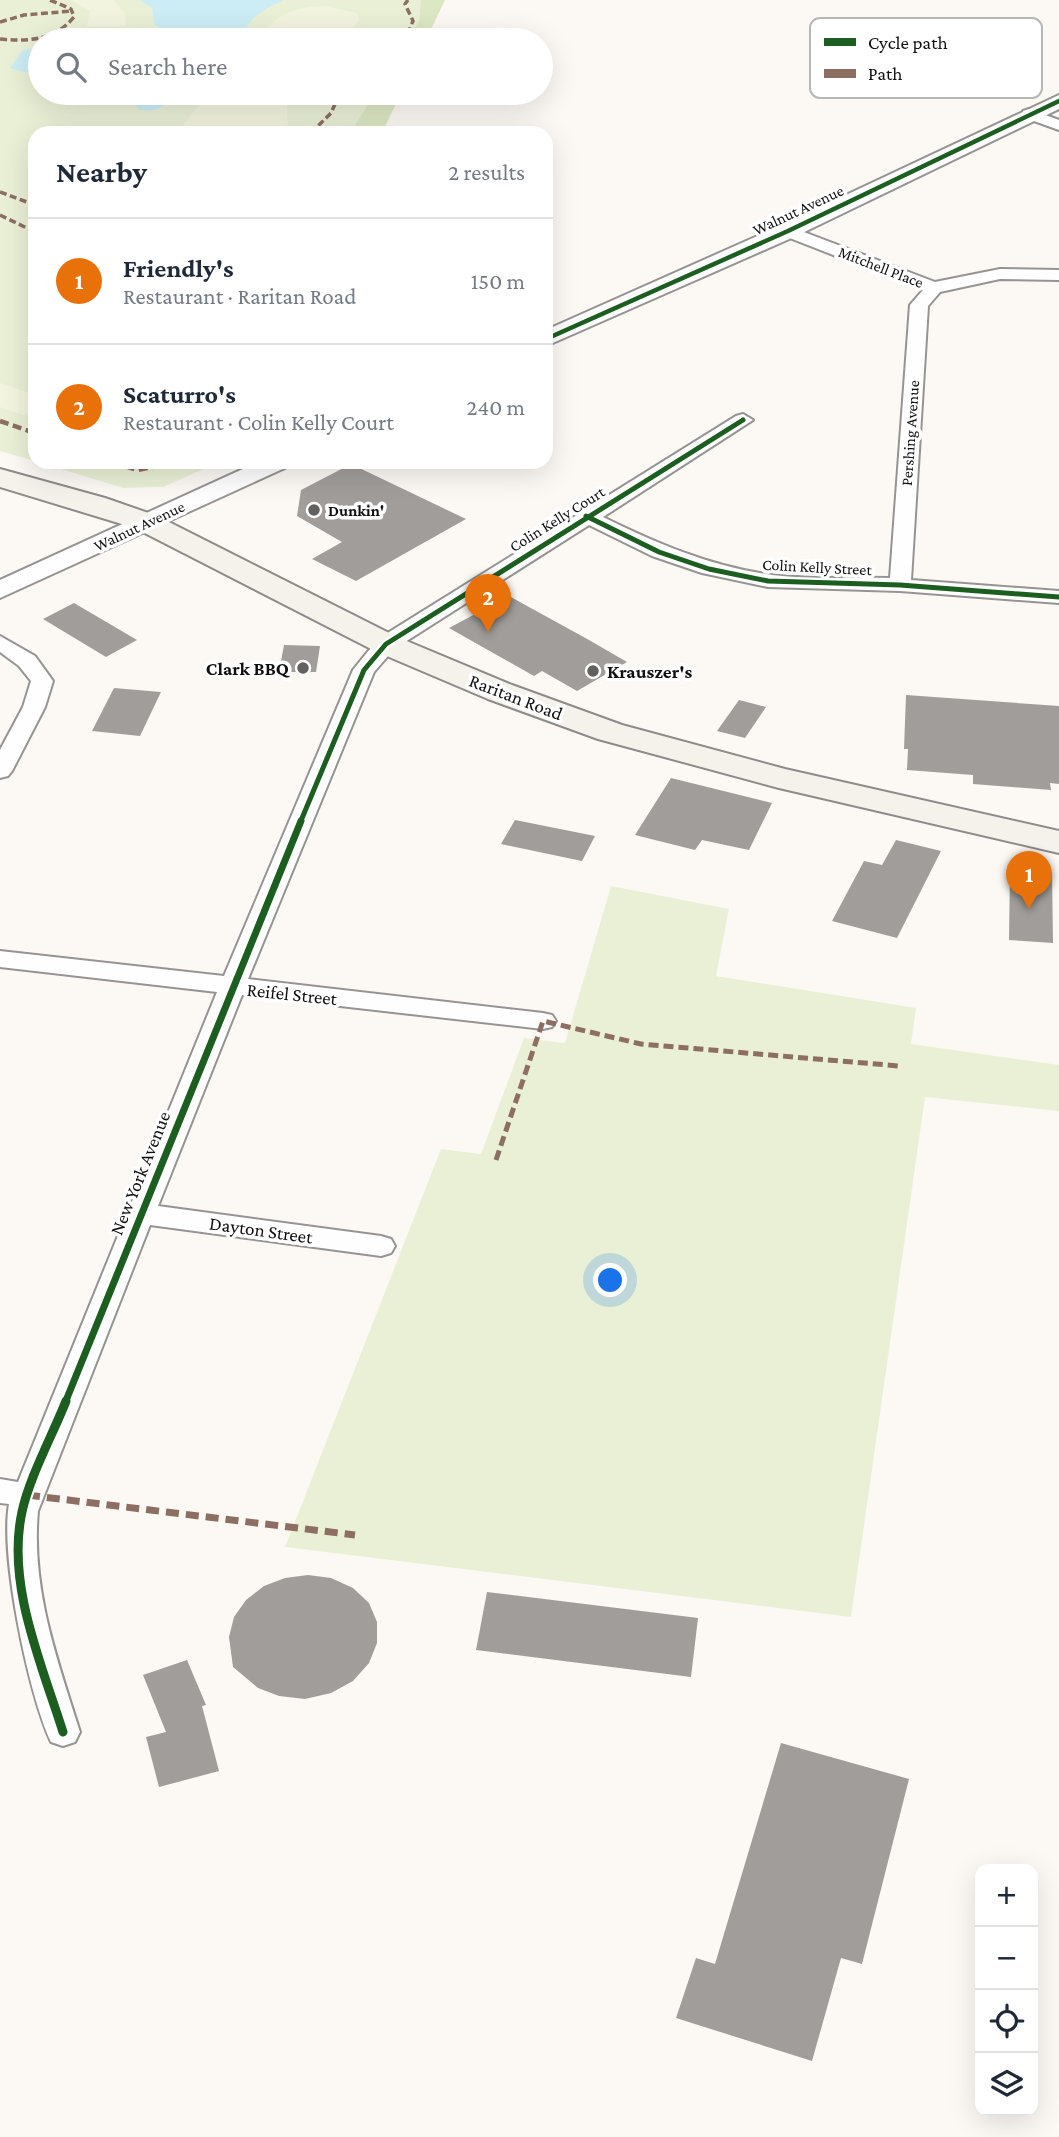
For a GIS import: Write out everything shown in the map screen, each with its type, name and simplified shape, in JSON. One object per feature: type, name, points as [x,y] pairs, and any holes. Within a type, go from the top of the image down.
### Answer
[{"type":"main road","name":"Raritan Road","points":[[0,478],[95,504],[146,522],[386,644],[545,709],[662,748],[779,778],[1059,842]]},
{"type":"street","name":"Walnut Avenue","points":[[553,336],[788,231],[1059,101]]},
{"type":"street","points":[[1029,114],[1059,125]]},
{"type":"street","name":"Mitchell Place","points":[[788,231],[934,288],[1000,274],[1059,275]]},
{"type":"street","name":"Pershing Avenue","points":[[900,585],[919,305],[934,288]]},
{"type":"street","name":"Colin Kelly Court","points":[[386,644],[743,419]]},
{"type":"street","name":"Walnut Avenue","points":[[0,590],[263,469]]},
{"type":"street","name":"Colin Kelly Street","points":[[586,516],[659,552],[709,569],[768,581],[900,585],[1059,597]]},
{"type":"street","points":[[0,642],[27,661],[42,681],[34,707],[0,771]]},
{"type":"street","name":"New York Avenue","points":[[63,1732],[29,1617],[19,1570],[19,1528],[13,1493],[140,1214],[364,670],[386,644]]},
{"type":"street","name":"Reifel Street","points":[[0,959],[543,1021]]},
{"type":"street","name":"Dayton Street","points":[[140,1214],[381,1246]]},
{"type":"green space","points":[[0,0],[421,0],[419,21],[415,28],[28,28],[28,105],[368,105],[354,126],[28,126],[28,459],[0,451]]},
{"type":"green space","points":[[71,0],[113,0],[125,13],[126,26],[87,26],[90,11]]},
{"type":"green space","points":[[421,0],[445,0],[432,28],[415,28],[419,21]]},
{"type":"green space","points":[[324,6],[356,13],[359,19],[354,28],[268,28],[286,14],[304,8]]},
{"type":"green space","points":[[199,105],[288,105],[288,126],[183,126]]},
{"type":"green space","points":[[368,105],[395,105],[385,126],[354,126]]},
{"type":"green space","points":[[0,383],[28,393],[28,412],[23,415],[0,407]]},
{"type":"green space","points":[[61,469],[203,469],[163,487],[123,488]]},
{"type":"green space","points":[[611,886],[729,909],[716,976],[916,1008],[911,1044],[1059,1065],[1059,1111],[925,1097],[851,1617],[285,1547],[441,1149],[481,1154],[524,1038],[565,1043]]},
{"type":"water","points":[[139,0],[284,0],[257,15],[246,28],[159,28],[154,24],[152,8]]},
{"type":"water","points":[[28,49],[28,73],[10,68],[22,51]]},
{"type":"water","points":[[136,105],[165,105],[156,110],[138,109]]},
{"type":"building","points":[[341,469],[361,469],[466,519],[356,581],[312,559],[342,542],[297,516],[301,490]]},
{"type":"building","points":[[509,596],[627,662],[577,691],[542,671],[534,676],[449,628]]},
{"type":"building","points":[[74,603],[137,640],[106,657],[43,619]]},
{"type":"building","points":[[284,645],[320,646],[316,672],[279,672]]},
{"type":"building","points":[[114,688],[161,692],[140,736],[92,731]]},
{"type":"building","points":[[906,695],[1059,706],[1059,784],[1050,783],[1051,790],[973,784],[973,775],[907,770],[908,749],[904,749]]},
{"type":"building","points":[[739,700],[766,707],[745,738],[717,731]]},
{"type":"building","points":[[671,778],[772,803],[749,850],[702,840],[695,850],[635,835]]},
{"type":"building","points":[[515,820],[595,836],[582,861],[501,844]]},
{"type":"building","points":[[896,840],[941,851],[897,938],[832,921],[864,861],[882,865]]},
{"type":"building","points":[[1010,869],[1052,872],[1053,943],[1009,940]]},
{"type":"building","points":[[308,1575],[331,1578],[353,1588],[369,1603],[377,1622],[377,1643],[369,1663],[353,1681],[331,1693],[305,1699],[279,1696],[258,1688],[233,1667],[229,1637],[234,1617],[246,1600],[264,1586],[285,1578]]},
{"type":"building","points":[[487,1592],[698,1618],[691,1677],[476,1650]]},
{"type":"building","points":[[187,1660],[206,1705],[202,1706],[219,1771],[159,1787],[146,1737],[166,1732],[143,1675]]},
{"type":"building","points":[[781,1743],[909,1779],[862,1964],[841,1958],[812,2061],[676,2018],[696,1958],[715,1964]]},
{"type":"marked path","points":[[50,0],[71,9],[74,17],[64,28]]},
{"type":"marked path","points":[[408,0],[405,4],[413,21],[410,28]]},
{"type":"marked path","points":[[0,22],[24,15],[72,11]]},
{"type":"marked path","points":[[0,39],[28,40]]},
{"type":"marked path","points":[[318,126],[331,113],[335,105]]},
{"type":"marked path","points":[[0,192],[28,202]]},
{"type":"marked path","points":[[0,215],[28,229]]},
{"type":"marked path","points":[[0,421],[28,431]]},
{"type":"marked path","points":[[133,469],[154,469]]},
{"type":"marked path","points":[[496,1160],[543,1021],[641,1044],[899,1066]]},
{"type":"marked path","points":[[27,1495],[355,1535]]},
{"type":"cycle path","points":[[553,336],[788,231],[1059,101]]},
{"type":"cycle path","points":[[63,1732],[24,1595],[19,1539],[22,1511],[232,987],[364,670],[386,644],[743,420]]},
{"type":"cycle path","points":[[586,516],[659,552],[709,569],[768,581],[900,585],[1059,597]]},
{"type":"place","name":"Dunkin'","points":[[314,510]]},
{"type":"place","name":"Scaturro's","points":[[488,632]]},
{"type":"place","name":"Clark BBQ","points":[[303,668]]},
{"type":"place","name":"Krauszer's","points":[[593,671]]},
{"type":"place","name":"Friendly's","points":[[1029,909]]}]
